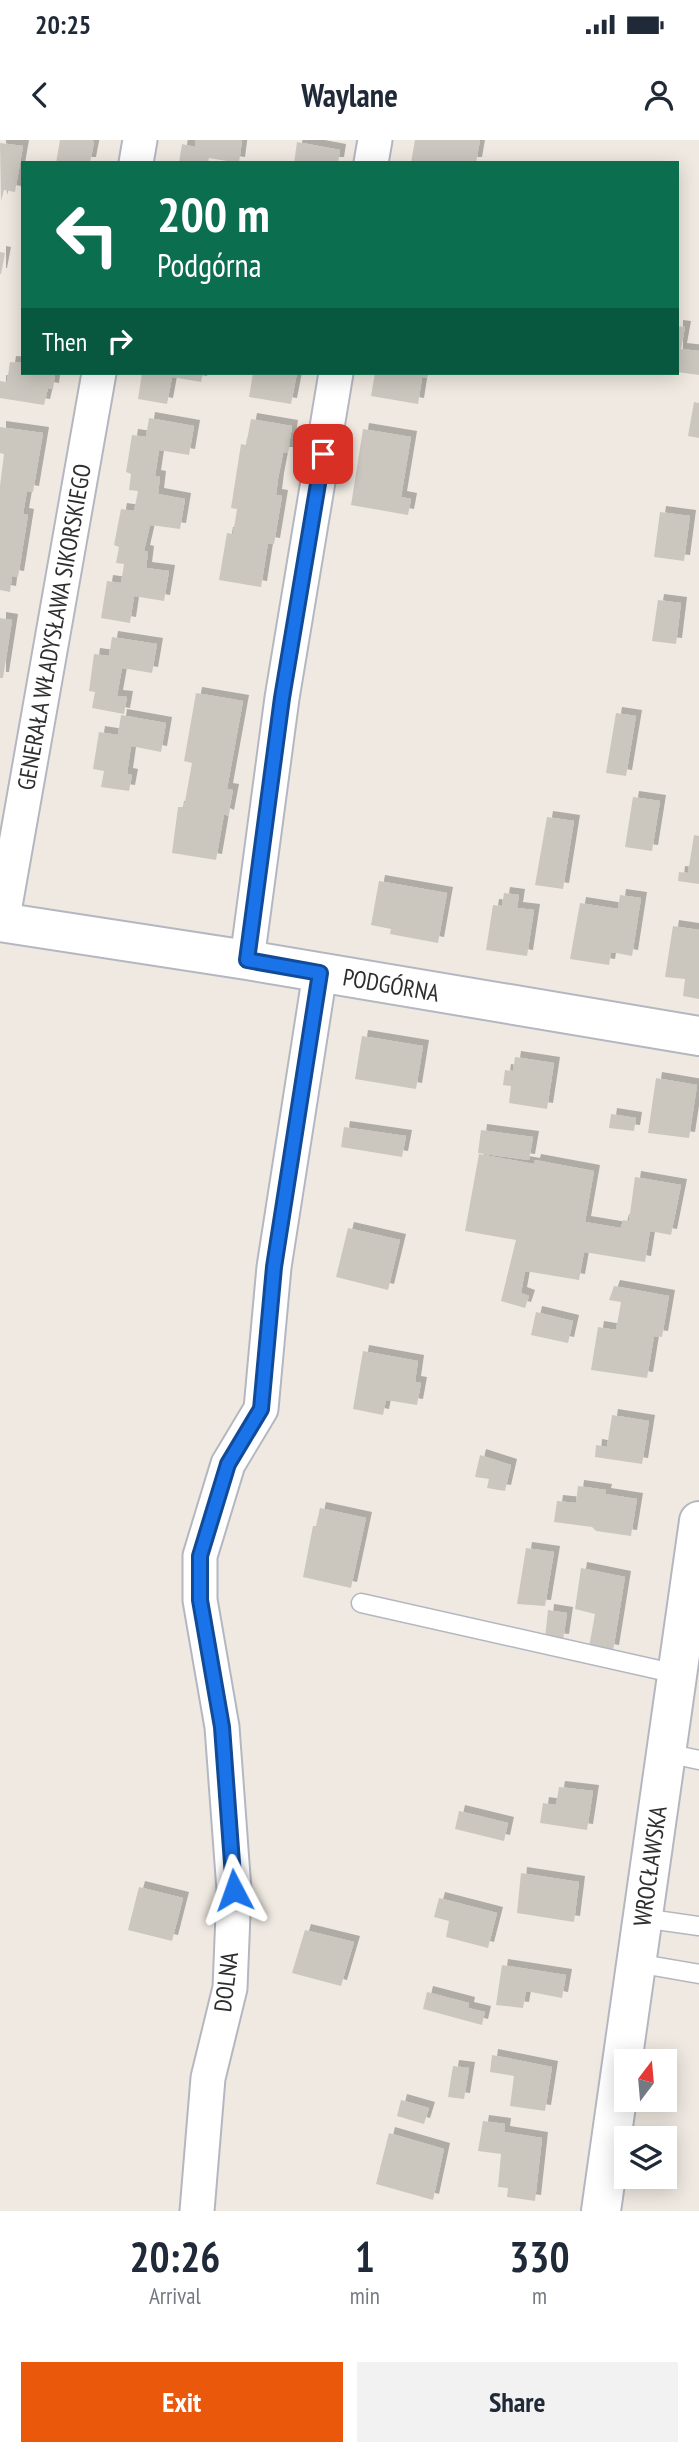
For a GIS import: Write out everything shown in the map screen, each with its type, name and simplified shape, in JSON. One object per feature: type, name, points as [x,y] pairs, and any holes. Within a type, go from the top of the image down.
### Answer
[{"type":"street","points":[[136,161],[140,140]]},
{"type":"street","points":[[371,161],[375,140]]},
{"type":"street","name":"GENERAŁA WŁADYSŁAWA SIKORSKIEGO","points":[[1,923],[99,375]]},
{"type":"street","points":[[247,960],[282,698],[336,375]]},
{"type":"street","name":"PODGÓRNA","points":[[1,923],[247,960],[699,1036]]},
{"type":"street","name":"DOLNA","points":[[197,2211],[208,2078],[230,1988],[234,1890],[222,1727],[200,1600],[200,1556],[228,1464],[261,1409],[274,1267],[320,973]]},
{"type":"street","name":"WROCŁAWSKA","points":[[601,2211],[642,1918],[682,1757],[677,1674],[699,1521]]},
{"type":"lane","points":[[361,1603],[677,1674]]},
{"type":"lane","points":[[642,1918],[699,1926]]},
{"type":"lane","points":[[636,1963],[699,1974]]},
{"type":"building","points":[[60,140],[94,142],[90,161],[56,161]]},
{"type":"building","points":[[196,140],[242,140],[239,161],[209,158],[208,161],[179,161],[182,144],[195,147]]},
{"type":"building","points":[[415,140],[480,140],[476,161],[411,161]]},
{"type":"building","points":[[297,142],[340,150],[338,161],[294,161]]},
{"type":"building","points":[[0,143],[23,146],[15,192],[4,190],[1,201]]},
{"type":"building","points":[[0,252],[5,253],[1,274],[0,274]]},
{"type":"building","points":[[679,326],[685,327],[681,349],[699,351],[699,375],[679,372]]},
{"type":"building","points":[[10,362],[21,363],[21,375],[55,375],[53,389],[48,388],[44,405],[0,398],[0,381],[7,382]]},
{"type":"building","points":[[142,375],[203,375],[201,382],[172,377],[167,404],[138,399]]},
{"type":"building","points":[[253,375],[297,375],[291,404],[249,397]]},
{"type":"building","points":[[375,375],[428,375],[427,378],[422,378],[418,404],[371,396]]},
{"type":"building","points":[[694,402],[699,403],[699,438],[688,436]]},
{"type":"building","points":[[149,418],[194,426],[189,455],[159,450],[155,476],[160,477],[158,494],[185,499],[180,529],[150,525],[144,551],[148,552],[146,568],[169,571],[164,601],[134,596],[130,623],[101,618],[107,581],[121,583],[124,564],[116,563],[119,547],[114,545],[121,509],[134,511],[138,491],[129,490],[131,474],[126,472],[132,435],[146,437]]},
{"type":"building","points":[[251,419],[292,426],[288,453],[283,453],[278,479],[276,495],[282,496],[274,544],[268,543],[261,587],[219,580],[227,533],[233,534],[237,509],[231,508],[241,444],[246,445]]},
{"type":"building","points":[[0,427],[43,433],[33,492],[27,491],[23,514],[28,515],[18,577],[12,576],[10,592],[0,590],[0,486],[4,454],[0,453]]},
{"type":"building","points":[[363,429],[411,437],[401,497],[411,499],[408,515],[351,505]]},
{"type":"building","points":[[660,512],[690,516],[684,561],[654,557]]},
{"type":"building","points":[[658,600],[681,603],[676,644],[652,641]]},
{"type":"building","points":[[0,618],[12,620],[3,678],[0,678]]},
{"type":"building","points":[[112,637],[157,644],[152,673],[122,668],[117,696],[127,697],[124,714],[92,708],[95,692],[89,691],[94,654],[109,656]]},
{"type":"building","points":[[196,693],[243,701],[227,789],[233,790],[228,816],[224,814],[216,860],[172,853],[178,807],[184,807],[192,763],[184,761]]},
{"type":"building","points":[[616,713],[636,716],[626,776],[606,773]]},
{"type":"building","points":[[121,715],[166,723],[161,752],[131,746],[127,774],[132,775],[129,791],[101,787],[104,771],[93,769],[99,732],[118,735]]},
{"type":"building","points":[[633,797],[660,801],[652,851],[625,847]]},
{"type":"building","points":[[547,817],[574,821],[563,889],[535,885]]},
{"type":"building","points":[[694,835],[699,836],[699,884],[678,881],[679,872],[688,873]]},
{"type":"building","points":[[379,881],[447,893],[438,943],[390,934],[391,929],[371,925]]},
{"type":"building","points":[[504,893],[519,895],[517,908],[534,910],[527,956],[486,950],[493,905],[502,906]]},
{"type":"building","points":[[620,895],[641,898],[632,956],[611,952],[609,965],[570,959],[580,903],[618,909]]},
{"type":"building","points":[[673,926],[699,930],[699,999],[683,996],[685,979],[665,977]]},
{"type":"building","points":[[362,1036],[423,1046],[416,1089],[355,1079]]},
{"type":"building","points":[[515,1057],[554,1063],[547,1109],[509,1103],[511,1086],[503,1085],[505,1070],[513,1071]]},
{"type":"building","points":[[656,1078],[697,1085],[689,1138],[648,1133]]},
{"type":"building","points":[[611,1114],[636,1118],[634,1131],[609,1128]]},
{"type":"building","points":[[344,1127],[406,1136],[402,1157],[341,1147]]},
{"type":"building","points":[[481,1130],[533,1137],[529,1160],[478,1153]]},
{"type":"building","points":[[479,1154],[534,1164],[535,1160],[594,1171],[585,1222],[621,1228],[623,1220],[629,1221],[635,1177],[681,1185],[671,1235],[650,1231],[645,1262],[584,1252],[579,1280],[525,1271],[521,1293],[529,1296],[525,1308],[501,1301],[516,1240],[465,1231]]},
{"type":"building","points":[[348,1228],[400,1240],[388,1290],[336,1277]]},
{"type":"building","points":[[614,1286],[669,1296],[662,1337],[654,1336],[647,1378],[591,1370],[598,1327],[616,1330],[621,1302],[609,1300]]},
{"type":"building","points":[[536,1312],[573,1321],[568,1343],[531,1335]]},
{"type":"building","points":[[363,1351],[418,1361],[415,1382],[421,1383],[417,1405],[386,1400],[383,1415],[353,1409]]},
{"type":"building","points":[[612,1415],[649,1421],[642,1464],[595,1457],[596,1445],[607,1447]]},
{"type":"building","points":[[480,1455],[511,1465],[505,1491],[487,1488],[489,1479],[475,1477]]},
{"type":"building","points":[[578,1486],[606,1490],[605,1494],[637,1499],[631,1536],[554,1522],[557,1501],[576,1503]]},
{"type":"building","points":[[320,1508],[366,1518],[351,1588],[303,1577],[313,1526],[316,1526]]},
{"type":"building","points":[[526,1548],[554,1552],[545,1606],[517,1604]]},
{"type":"building","points":[[581,1568],[625,1577],[613,1651],[589,1647],[595,1614],[575,1609]]},
{"type":"building","points":[[548,1610],[567,1613],[563,1640],[545,1638]]},
{"type":"building","points":[[559,1787],[593,1791],[587,1830],[540,1823],[543,1803],[556,1805]]},
{"type":"building","points":[[459,1811],[508,1823],[504,1841],[455,1829]]},
{"type":"building","points":[[521,1873],[579,1882],[574,1922],[517,1913]]},
{"type":"building","points":[[139,1887],[183,1898],[172,1941],[128,1930]]},
{"type":"building","points":[[439,1898],[497,1913],[488,1948],[446,1937],[449,1921],[434,1917]]},
{"type":"building","points":[[305,1930],[354,1942],[341,1986],[292,1973]]},
{"type":"building","points":[[502,1965],[566,1975],[562,1998],[526,1991],[523,2008],[496,2005]]},
{"type":"building","points":[[427,1992],[469,2003],[468,2008],[485,2012],[482,2025],[423,2009]]},
{"type":"building","points":[[492,2055],[552,2067],[545,2111],[510,2106],[514,2076],[490,2072]]},
{"type":"building","points":[[453,2066],[469,2068],[464,2099],[448,2097]]},
{"type":"building","points":[[401,2100],[429,2108],[424,2124],[397,2116]]},
{"type":"building","points":[[483,2121],[505,2124],[504,2132],[542,2138],[535,2201],[507,2197],[508,2188],[498,2187],[501,2154],[478,2151]]},
{"type":"building","points":[[389,2133],[444,2149],[433,2200],[376,2184]]},
{"type":"route","points":[[234,1890],[222,1727],[200,1600],[200,1556],[228,1464],[261,1409],[274,1267],[320,973],[247,960],[282,698],[323,454]]}]
